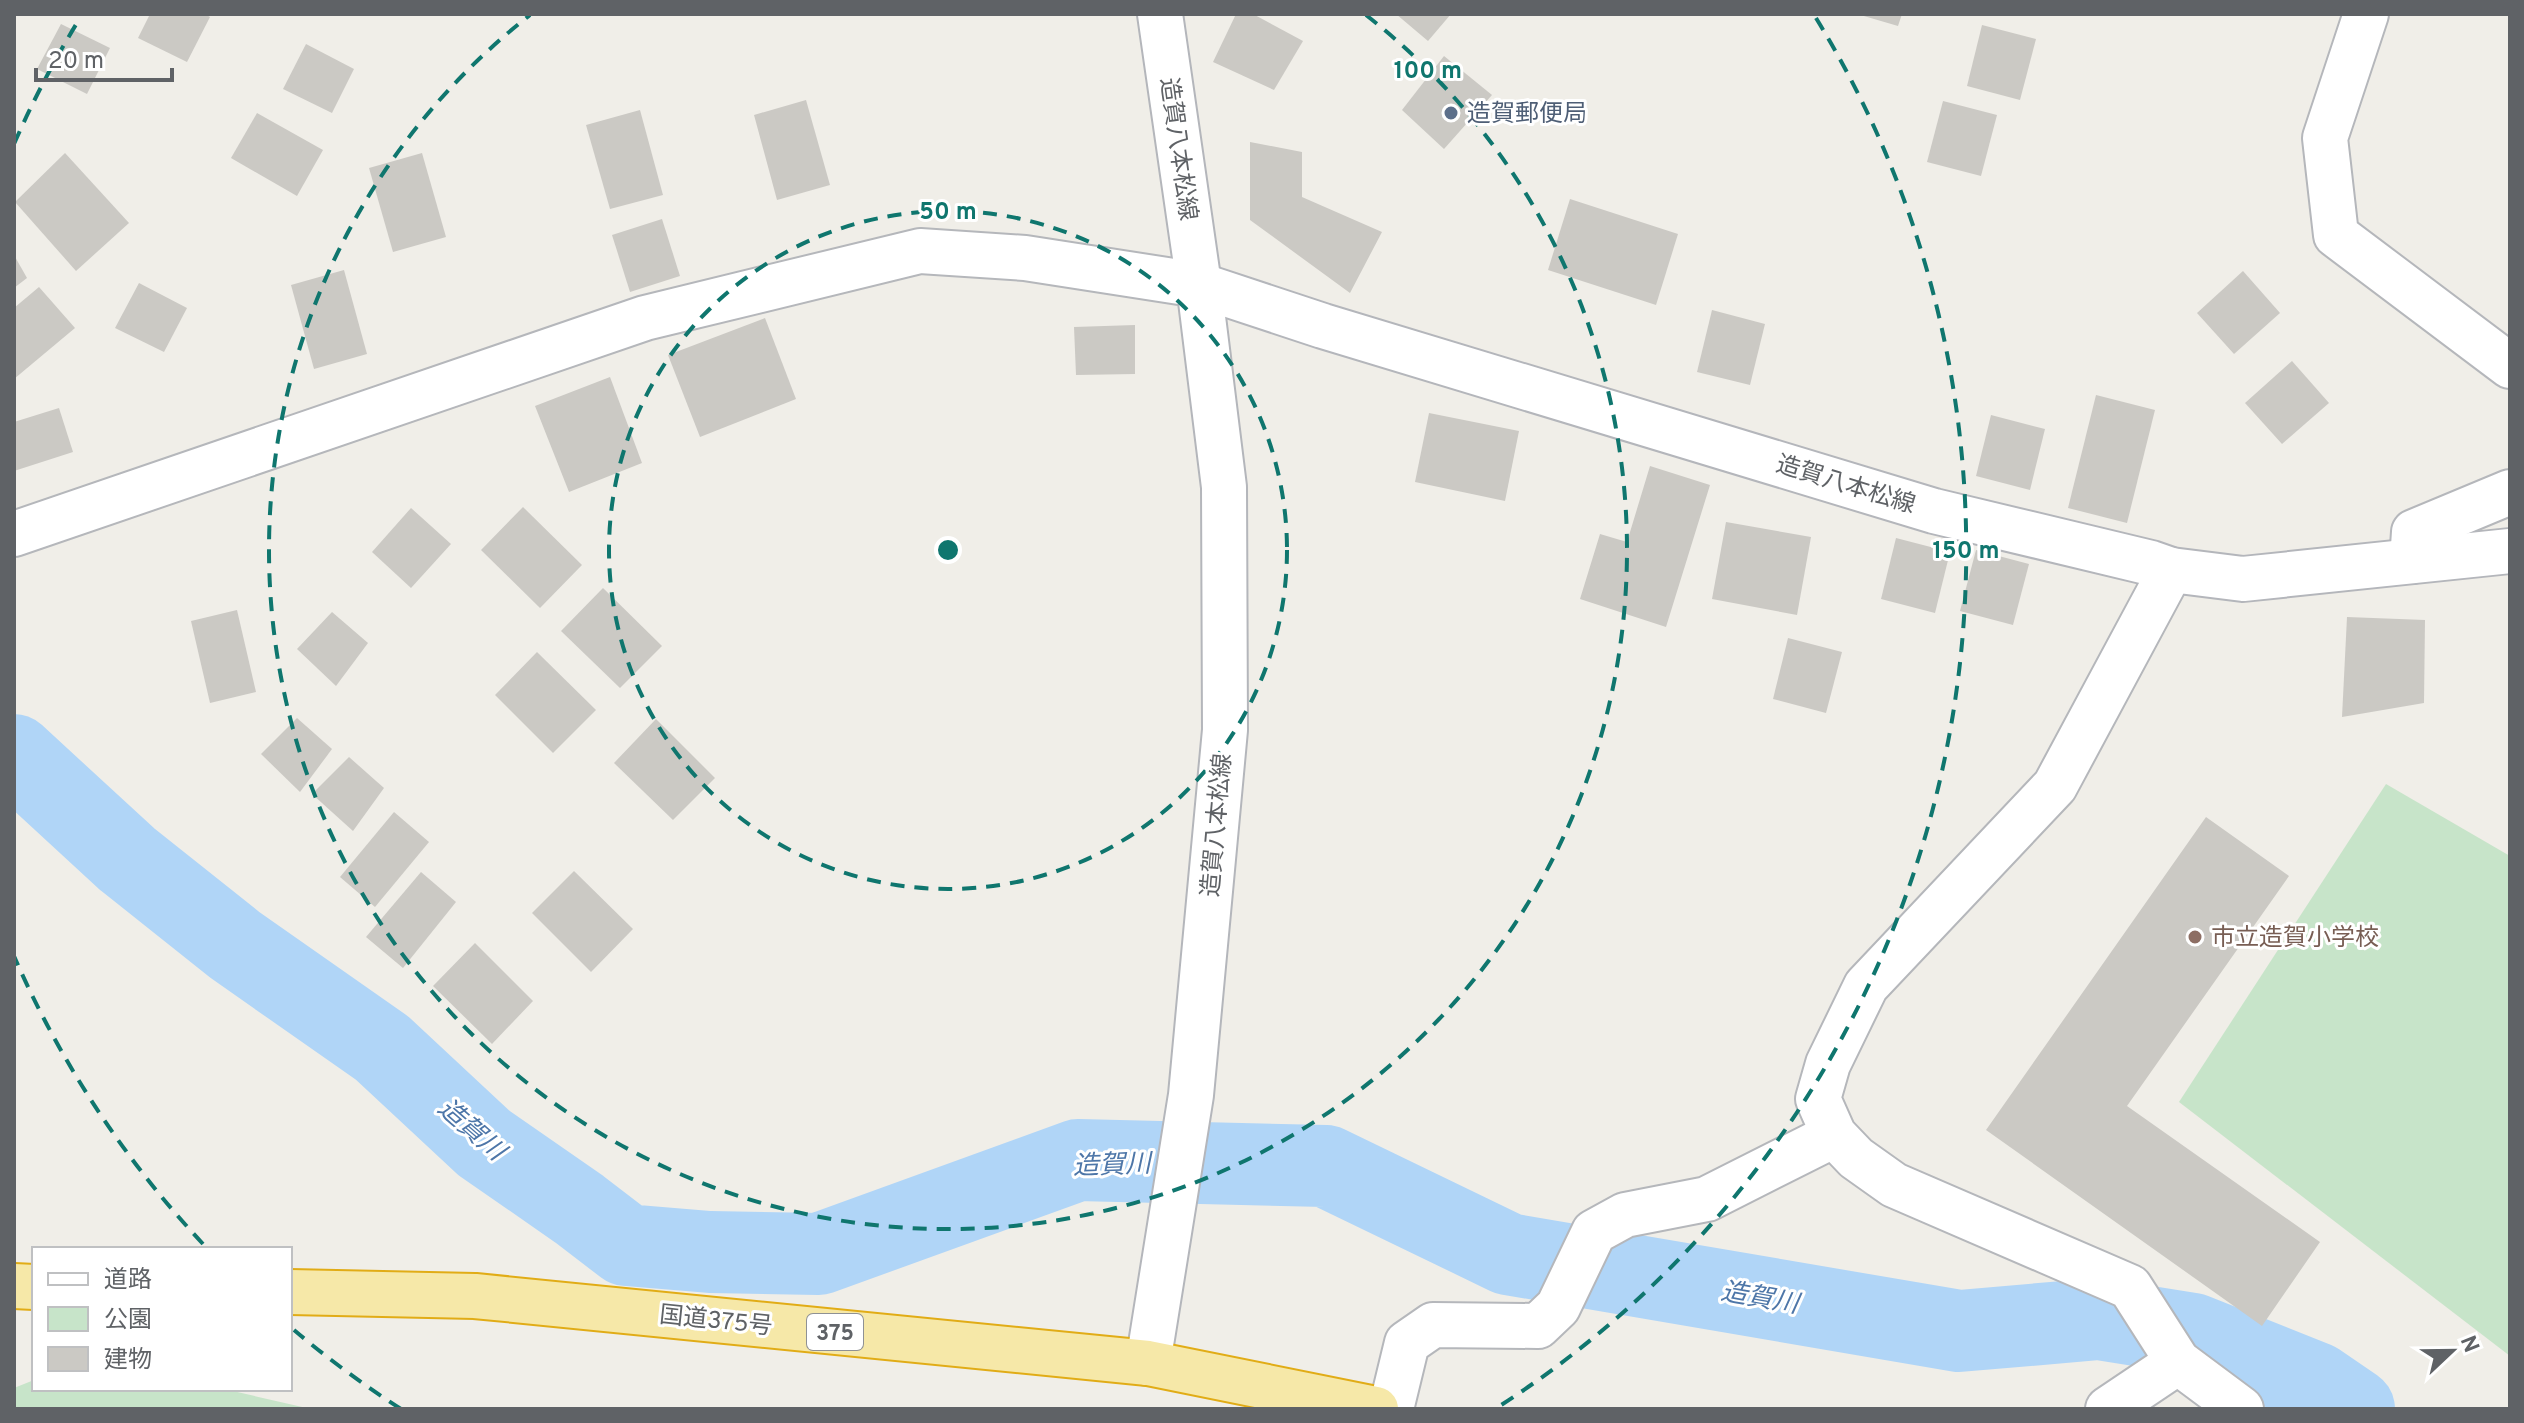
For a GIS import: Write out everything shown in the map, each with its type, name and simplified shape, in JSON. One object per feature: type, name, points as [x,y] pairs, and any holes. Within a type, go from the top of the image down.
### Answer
[{"type":"highway","name":"国道375号","points":[[292,1292],[475,1296],[1148,1363],[1376,1409]]},
{"type":"street","name":"造賀八本松線","points":[[1148,1363],[1191,1095],[1225,730],[1224,487],[1160,14]]},
{"type":"street","points":[[2366,14],[2325,138],[2336,235],[2510,366]]},
{"type":"street","points":[[14,534],[645,318],[920,251],[1025,258],[1199,285]]},
{"type":"street","name":"造賀八本松線","points":[[1199,285],[1338,331],[1934,511],[2171,570],[2243,579],[2510,551]]},
{"type":"street","points":[[2412,561],[2414,532],[2510,492]]},
{"type":"street","points":[[2171,570],[2055,786],[1866,986],[1828,1064],[1818,1099],[1834,1135],[1856,1158],[1894,1185],[2130,1287],[2178,1362],[2241,1409]]},
{"type":"street","points":[[1391,1409],[1407,1343],[1433,1325],[1538,1326],[1558,1307],[1594,1232],[1625,1215],[1707,1199],[1834,1135]]},
{"type":"street","points":[[2108,1409],[2178,1362]]},
{"type":"green space","points":[[2386,784],[2510,856],[2510,1356],[2179,1102]]},
{"type":"green space","points":[[32,1381],[32,1391],[233,1391],[311,1409],[14,1409],[14,1388]]},
{"type":"building","points":[[150,14],[205,14],[210,17],[187,62],[138,38]]},
{"type":"building","points":[[1236,14],[1253,14],[1303,41],[1274,90],[1213,62]]},
{"type":"building","points":[[1396,14],[1451,14],[1428,41]]},
{"type":"building","points":[[1857,14],[1902,14],[1898,26]]},
{"type":"building","points":[[61,24],[110,48],[87,94],[37,69]]},
{"type":"building","points":[[1982,25],[2036,39],[2020,100],[1967,86]]},
{"type":"building","points":[[306,44],[354,69],[332,113],[283,89]]},
{"type":"building","points":[[1444,56],[1492,95],[1444,149],[1402,110]]},
{"type":"building","points":[[806,100],[830,185],[777,200],[754,115]]},
{"type":"building","points":[[1943,101],[1997,115],[1981,176],[1927,162]]},
{"type":"building","points":[[640,110],[663,195],[610,209],[586,125]]},
{"type":"building","points":[[257,113],[323,150],[297,196],[231,158]]},
{"type":"building","points":[[1250,142],[1302,152],[1302,197],[1382,232],[1350,293],[1250,220]]},
{"type":"building","points":[[65,153],[129,223],[76,271],[15,202]]},
{"type":"building","points":[[422,153],[446,237],[393,252],[369,168]]},
{"type":"building","points":[[1570,199],[1678,234],[1656,305],[1548,270]]},
{"type":"building","points":[[662,219],[680,276],[630,292],[612,235]]},
{"type":"building","points":[[14,255],[27,278],[14,288]]},
{"type":"building","points":[[344,270],[367,354],[314,369],[291,285]]},
{"type":"building","points":[[2243,271],[2280,313],[2234,354],[2197,313]]},
{"type":"building","points":[[139,283],[187,308],[164,352],[115,328]]},
{"type":"building","points":[[39,287],[75,328],[14,379],[14,308]]},
{"type":"building","points":[[1712,310],[1765,324],[1750,385],[1697,372]]},
{"type":"building","points":[[765,318],[796,399],[700,437],[668,355]]},
{"type":"building","points":[[1135,325],[1135,374],[1076,375],[1074,327]]},
{"type":"building","points":[[2292,361],[2329,403],[2282,444],[2245,403]]},
{"type":"building","points":[[610,377],[642,463],[569,492],[535,406]]},
{"type":"building","points":[[2096,395],[2155,410],[2127,523],[2068,508]]},
{"type":"building","points":[[59,408],[73,452],[14,471],[14,422]]},
{"type":"building","points":[[1429,413],[1519,431],[1505,501],[1415,482]]},
{"type":"building","points":[[1991,415],[2045,429],[2030,490],[1976,476]]},
{"type":"building","points":[[1650,466],[1710,485],[1666,627],[1580,599],[1600,534],[1627,542]]},
{"type":"building","points":[[523,507],[582,565],[540,608],[481,550]]},
{"type":"building","points":[[411,508],[451,544],[411,588],[372,552]]},
{"type":"building","points":[[1726,522],[1811,537],[1797,615],[1712,599]]},
{"type":"building","points":[[1896,538],[1950,552],[1935,613],[1881,599]]},
{"type":"building","points":[[1976,550],[2029,564],[2013,625],[1960,611]]},
{"type":"building","points":[[603,588],[662,646],[620,688],[561,631]]},
{"type":"building","points":[[237,610],[256,692],[210,703],[191,621]]},
{"type":"building","points":[[332,612],[368,643],[336,686],[297,649]]},
{"type":"building","points":[[2347,617],[2425,620],[2424,703],[2342,717]]},
{"type":"building","points":[[1788,638],[1842,652],[1826,713],[1773,699]]},
{"type":"building","points":[[537,652],[596,710],[553,753],[495,695]]},
{"type":"building","points":[[297,718],[332,749],[300,792],[261,754]]},
{"type":"building","points":[[656,719],[715,778],[673,820],[614,763]]},
{"type":"building","points":[[349,757],[384,788],[353,831],[312,794]]},
{"type":"building","points":[[394,812],[429,842],[375,907],[340,877]]},
{"type":"building","points":[[2206,817],[2289,876],[2127,1106],[2320,1242],[2262,1326],[1986,1130]]},
{"type":"building","points":[[574,871],[633,929],[591,972],[532,913]]},
{"type":"building","points":[[421,872],[456,902],[403,968],[366,937]]},
{"type":"building","points":[[475,943],[533,1001],[492,1044],[433,986]]},
{"type":"waterway","name":"造賀川","points":[[14,755],[127,859],[235,945],[382,1048],[484,1143],[626,1245],[710,1252],[819,1254],[1078,1160],[1326,1166],[1508,1254],[1959,1331],[2099,1319],[2193,1334],[2316,1383],[2354,1409]]},
{"type":"place","name":"造賀郵便局","points":[[1451,113]]},
{"type":"place","name":"市立造賀小学校","points":[[2195,937]]}]
